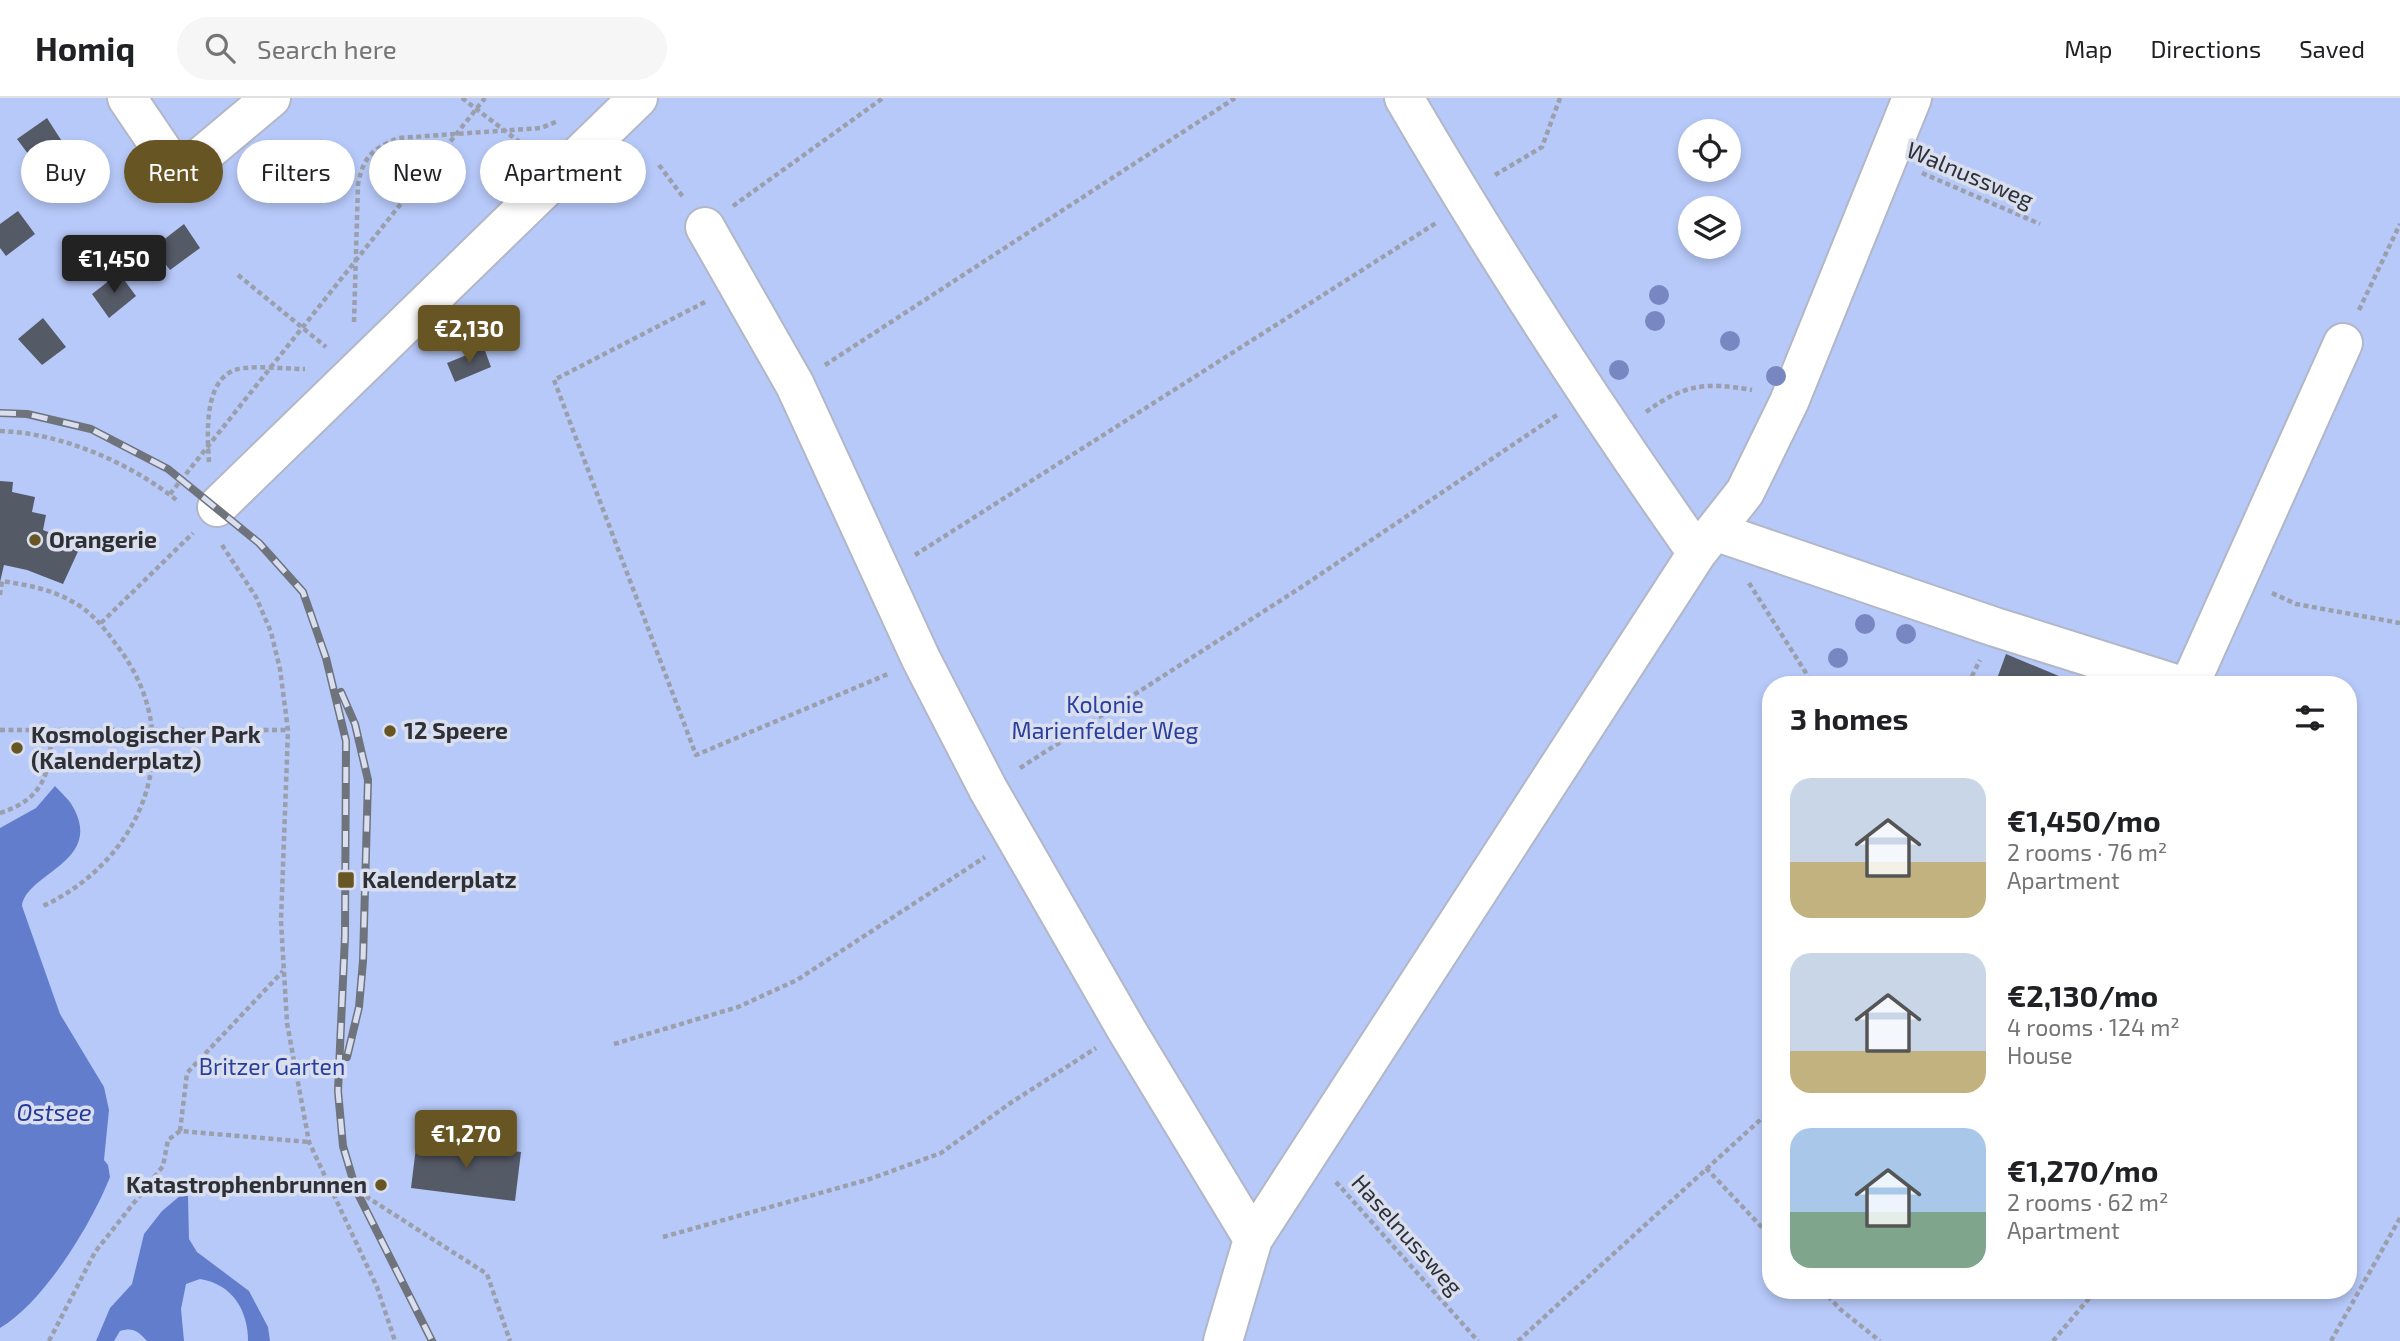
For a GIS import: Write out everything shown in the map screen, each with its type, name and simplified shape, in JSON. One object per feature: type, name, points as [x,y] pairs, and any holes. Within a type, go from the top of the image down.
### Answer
[{"type":"street","points":[[127,98],[179,175],[271,98]]},
{"type":"street","points":[[595,140],[638,98]]},
{"type":"street","points":[[1404,98],[1464,200],[1587,396],[1614,435],[1707,543],[2150,676]]},
{"type":"street","points":[[1223,1341],[1253,1239],[1707,543],[1745,492],[1788,402],[1912,98]]},
{"type":"street","points":[[211,514],[348,366],[529,203]]},
{"type":"street","points":[[705,227],[740,284],[795,385],[921,659],[988,789],[1126,1029],[1253,1239]]},
{"type":"street","points":[[2194,676],[2343,343]]},
{"type":"path","points":[[462,98],[518,140]]},
{"type":"path","points":[[170,494],[485,98]]},
{"type":"path","points":[[705,227],[883,98]]},
{"type":"path","points":[[795,385],[1235,98]]},
{"type":"path","points":[[883,576],[1542,147],[1560,98]]},
{"type":"path","points":[[348,366],[354,328],[358,184],[363,162],[378,148],[398,138],[541,128],[562,119]]},
{"type":"path","name":"Walnussweg","points":[[1886,158],[2040,224]]},
{"type":"path","points":[[2343,343],[2400,224]]},
{"type":"path","points":[[238,275],[348,366]]},
{"type":"path","points":[[740,284],[554,380],[696,755],[921,659]]},
{"type":"path","points":[[348,366],[242,368],[224,374],[216,386],[211,406],[208,446],[211,514],[271,632],[280,669],[288,730],[281,921],[287,1023],[309,1142],[377,1287],[395,1341]]},
{"type":"path","points":[[1614,435],[1668,396],[1689,387],[1715,384],[1751,389],[1788,402]]},
{"type":"path","points":[[988,789],[1300,588],[1587,396]]},
{"type":"path","points":[[0,431],[48,438],[96,454],[211,514]]},
{"type":"path","points":[[101,623],[211,514]]},
{"type":"path","points":[[1707,543],[1807,676]]},
{"type":"path","points":[[2239,578],[2296,604],[2400,623]]},
{"type":"path","points":[[0,595],[2,581],[45,589],[75,602],[101,623],[130,664],[146,697],[152,754],[144,798],[136,823],[122,845],[93,876],[69,894],[41,907]]},
{"type":"path","points":[[0,730],[288,730]]},
{"type":"path","points":[[0,813],[18,807],[37,791],[48,774],[51,730]]},
{"type":"path","points":[[614,1044],[738,1007],[797,980],[1016,837]]},
{"type":"path","points":[[180,1131],[187,1073],[284,971]]},
{"type":"path","points":[[663,1237],[870,1179],[941,1153],[1009,1104],[1126,1029]]},
{"type":"path","points":[[1518,1341],[1762,1118]]},
{"type":"path","points":[[49,1341],[94,1252],[163,1166],[168,1140],[180,1131],[309,1142]]},
{"type":"path","name":"Haselnussweg","points":[[1310,1152],[1478,1341]]},
{"type":"path","points":[[1706,1168],[1762,1227]]},
{"type":"path","points":[[334,1194],[356,1190],[486,1274],[510,1341]]},
{"type":"path","points":[[2357,1295],[2400,1218]]},
{"type":"path","points":[[1831,1299],[1880,1341]]},
{"type":"path","points":[[2053,1341],[2088,1299]]},
{"type":"path","points":[[2331,1341],[2355,1299]]},
{"type":"green space","name":"Kolonie Marienfelder Weg","points":[[0,98],[2400,98],[2400,1341],[0,1341]]},
{"type":"water","name":"Ostsee","points":[[55,786],[73,807],[80,826],[79,841],[72,854],[61,865],[36,884],[22,906],[60,1014],[104,1087],[109,1110],[104,1160],[108,1165],[110,1177],[91,1217],[64,1261],[33,1300],[0,1328],[0,828],[36,808]]},
{"type":"water","points":[[181,1195],[188,1196],[189,1239],[197,1252],[249,1291],[268,1327],[270,1341],[248,1341],[245,1319],[236,1300],[221,1286],[200,1279],[186,1284],[181,1309],[184,1341],[147,1341],[138,1332],[128,1329],[120,1331],[114,1341],[96,1341],[110,1308],[132,1284],[144,1234],[162,1211]]},
{"type":"building","points":[[47,118],[61,140],[21,140],[21,144],[17,139]]},
{"type":"building","points":[[18,211],[35,234],[6,256],[0,248],[0,224]]},
{"type":"building","points":[[184,224],[200,248],[170,270],[153,248]]},
{"type":"building","points":[[119,273],[136,296],[109,318],[92,294]]},
{"type":"building","points":[[43,318],[66,347],[42,365],[18,339]]},
{"type":"building","points":[[484,348],[491,367],[455,382],[447,363]]},
{"type":"building","name":"Orangerie","points":[[0,481],[13,482],[12,492],[35,497],[32,512],[46,515],[43,530],[81,545],[63,584],[27,570],[4,565],[0,582]]},
{"type":"building","points":[[2006,654],[2059,676],[1998,676]]},
{"type":"building","points":[[417,1139],[521,1152],[515,1201],[411,1188]]},
{"type":"railway","points":[[0,413],[27,414],[91,429],[168,469],[259,543],[303,592],[326,658],[346,741],[345,936],[338,1091],[343,1146],[356,1190],[432,1341]]},
{"type":"railway","points":[[341,692],[355,724],[368,780],[363,961],[359,1007],[347,1057]]},
{"type":"place","name":"Orangerie","points":[[35,540]]},
{"type":"place","name":"12 Speere","points":[[390,731]]},
{"type":"place","name":"Kosmologischer Park (Kalenderplatz)","points":[[17,748]]},
{"type":"place","name":"Kalenderplatz","points":[[346,880]]},
{"type":"place","name":"Katastrophenbrunnen","points":[[381,1185]]},
{"type":"park label","name":"Britzer Garten","points":[[272,1067]]}]
